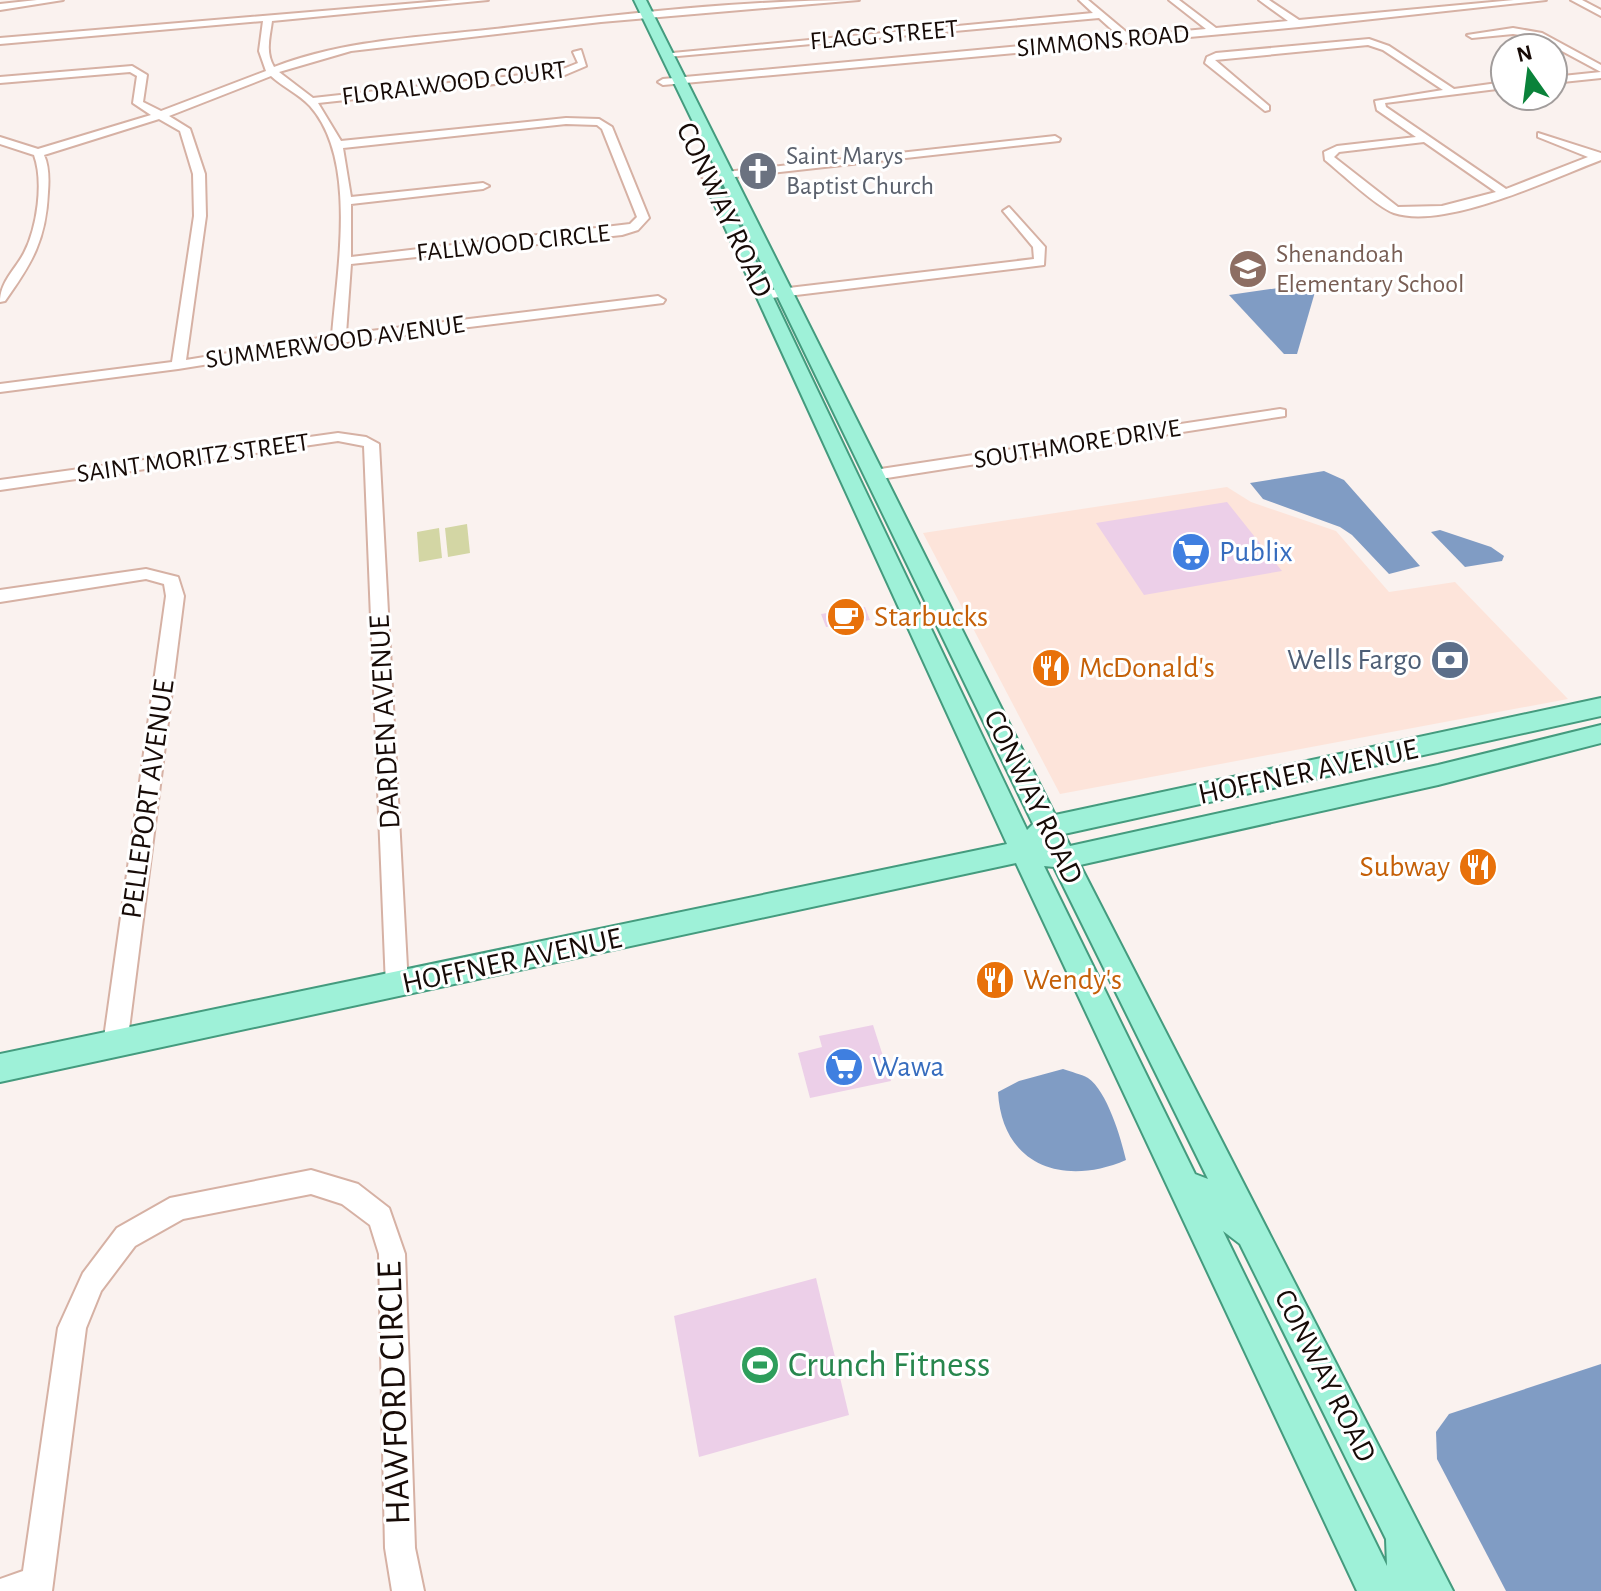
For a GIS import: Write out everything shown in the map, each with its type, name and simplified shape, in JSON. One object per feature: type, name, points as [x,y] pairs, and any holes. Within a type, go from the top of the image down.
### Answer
[{"type":"main road","name":"CONWAY ROAD","points":[[625,0],[670,95]]},
{"type":"main road","name":"CONWAY ROAD","points":[[640,0],[727,175],[815,406],[1023,851],[1378,1591]]},
{"type":"main road","name":"CONWAY ROAD","points":[[705,170],[836,399],[1047,827],[1433,1591]]},
{"type":"main road","points":[[848,476],[868,496],[889,540],[911,549]]},
{"type":"main road","points":[[883,551],[906,565],[923,597],[945,618]]},
{"type":"main road","name":"HOFFNER AVENUE","points":[[1047,827],[1601,707]]},
{"type":"main road","name":"HOFFNER AVENUE","points":[[0,1068],[1023,851],[1063,858],[1438,775],[1601,734]]},
{"type":"main road","points":[[1023,851],[1047,827]]},
{"type":"main road","points":[[1183,1185],[1201,1191],[1220,1205],[1257,1240]]},
{"type":"main road","points":[[1401,1591],[1408,1561],[1404,1532]]},
{"type":"street","points":[[0,7],[59,0]]},
{"type":"street","points":[[0,41],[484,0]]},
{"type":"street","points":[[0,140],[40,156],[165,117],[275,74],[353,52],[427,38],[855,0]]},
{"type":"street","points":[[1083,0],[1129,39]]},
{"type":"street","points":[[1173,0],[1215,31]]},
{"type":"street","points":[[1263,0],[1315,36],[1379,44],[1451,91]]},
{"type":"street","points":[[1443,0],[1457,8]]},
{"type":"street","name":"SIMMONS ROAD","points":[[657,69],[680,80],[1215,31],[1315,36],[1378,16],[1542,0]]},
{"type":"street","points":[[1575,0],[1601,13]]},
{"type":"street","points":[[422,5],[424,17]]},
{"type":"street","points":[[1362,6],[1378,16]]},
{"type":"street","name":"FLAGG STREET","points":[[667,54],[1102,15]]},
{"type":"street","points":[[268,18],[263,54],[275,74],[310,101],[325,121],[343,172],[344,261],[339,339]]},
{"type":"street","points":[[1472,35],[1513,31],[1539,35],[1601,72]]},
{"type":"street","points":[[1265,108],[1210,63],[1210,59],[1289,49],[1315,36]]},
{"type":"street","points":[[1289,49],[1301,56]]},
{"type":"street","name":"FLORALWOOD COURT","points":[[310,101],[560,74],[580,68],[583,64],[578,52]]},
{"type":"street","points":[[0,80],[132,69],[142,75],[138,103],[185,129],[199,174],[200,216],[178,365]]},
{"type":"street","points":[[1569,77],[1601,72]]},
{"type":"street","points":[[1489,87],[1380,101],[1381,108],[1503,192]]},
{"type":"street","name":"FALLWOOD CIRCLE","points":[[336,145],[575,121],[599,122],[607,127],[643,218],[634,227],[622,231],[344,261]]},
{"type":"street","points":[[1542,135],[1599,157]]},
{"type":"street","points":[[705,170],[727,175],[1055,139]]},
{"type":"street","points":[[1424,139],[1337,149],[1329,152],[1329,158],[1395,210],[1407,213],[1443,210],[1599,157]]},
{"type":"street","points":[[0,298],[25,261],[36,238],[40,156]]},
{"type":"street","points":[[345,201],[483,186]]},
{"type":"street","points":[[774,294],[1040,262],[1039,247],[1009,211]]},
{"type":"street","name":"SUMMERWOOD AVENUE","points":[[6,387],[178,365],[339,339],[658,300]]},
{"type":"street","points":[[815,406],[836,399]]},
{"type":"street","name":"SOUTHMORE DRIVE","points":[[874,475],[1280,413]]},
{"type":"street","name":"SAINT MORITZ STREET","points":[[0,485],[338,437],[371,444],[373,458]]},
{"type":"street","name":"DARDEN AVENUE","points":[[373,458],[397,986]]},
{"type":"street","name":"PELLEPORT AVENUE","points":[[0,596],[146,574],[172,581],[175,596],[115,1045]]},
{"type":"street","name":"HAWFORD CIRCLE","points":[[27,1588],[72,1328],[92,1282],[126,1237],[179,1207],[311,1182],[349,1193],[380,1217],[392,1254],[400,1548],[408,1591]]},
{"type":"shaded area","points":[[1227,487],[1251,502],[1336,531],[1389,592],[1455,582],[1568,699],[1060,794],[923,533]]},
{"type":"green space","points":[[467,524],[470,553],[448,557],[445,528]]},
{"type":"green space","points":[[439,528],[442,558],[419,562],[417,532]]},
{"type":"water","points":[[1309,286],[1315,292],[1297,354],[1284,354],[1229,295]]},
{"type":"water","points":[[1324,471],[1344,480],[1420,566],[1389,574],[1352,535],[1340,527],[1263,499],[1250,483]]},
{"type":"water","points":[[1440,530],[1491,547],[1504,556],[1502,561],[1465,567],[1431,532]]},
{"type":"water","points":[[1063,1069],[1088,1078],[1095,1084],[1117,1128],[1126,1160],[1103,1168],[1059,1170],[1040,1164],[1024,1153],[1011,1138],[1002,1117],[998,1092],[1019,1081]]},
{"type":"water","points":[[1601,1364],[1601,1591],[1506,1591],[1437,1459],[1436,1432],[1449,1414]]},
{"type":"building","name":"Publix","points":[[1227,502],[1282,571],[1144,595],[1096,523]]},
{"type":"building","name":"Starbucks","points":[[865,607],[870,620],[826,627],[821,614]]},
{"type":"building","name":"Wawa","points":[[873,1025],[891,1081],[810,1098],[798,1053],[822,1047],[819,1036]]},
{"type":"building","name":"Crunch Fitness","points":[[816,1278],[849,1415],[699,1457],[674,1316]]},
{"type":"place","name":"Saint Marys Baptist Church","points":[[758,171]]},
{"type":"place","name":"Shenandoah Elementary School","points":[[1248,269]]},
{"type":"place","name":"Publix","points":[[1191,552]]},
{"type":"place","name":"Starbucks","points":[[846,617]]},
{"type":"place","name":"Wells Fargo","points":[[1450,660]]},
{"type":"place","name":"McDonald's","points":[[1051,668]]},
{"type":"place","name":"Subway","points":[[1478,867]]},
{"type":"place","name":"Wendy's","points":[[995,980]]},
{"type":"place","name":"Wawa","points":[[844,1067]]},
{"type":"place","name":"Crunch Fitness","points":[[760,1365]]}]
